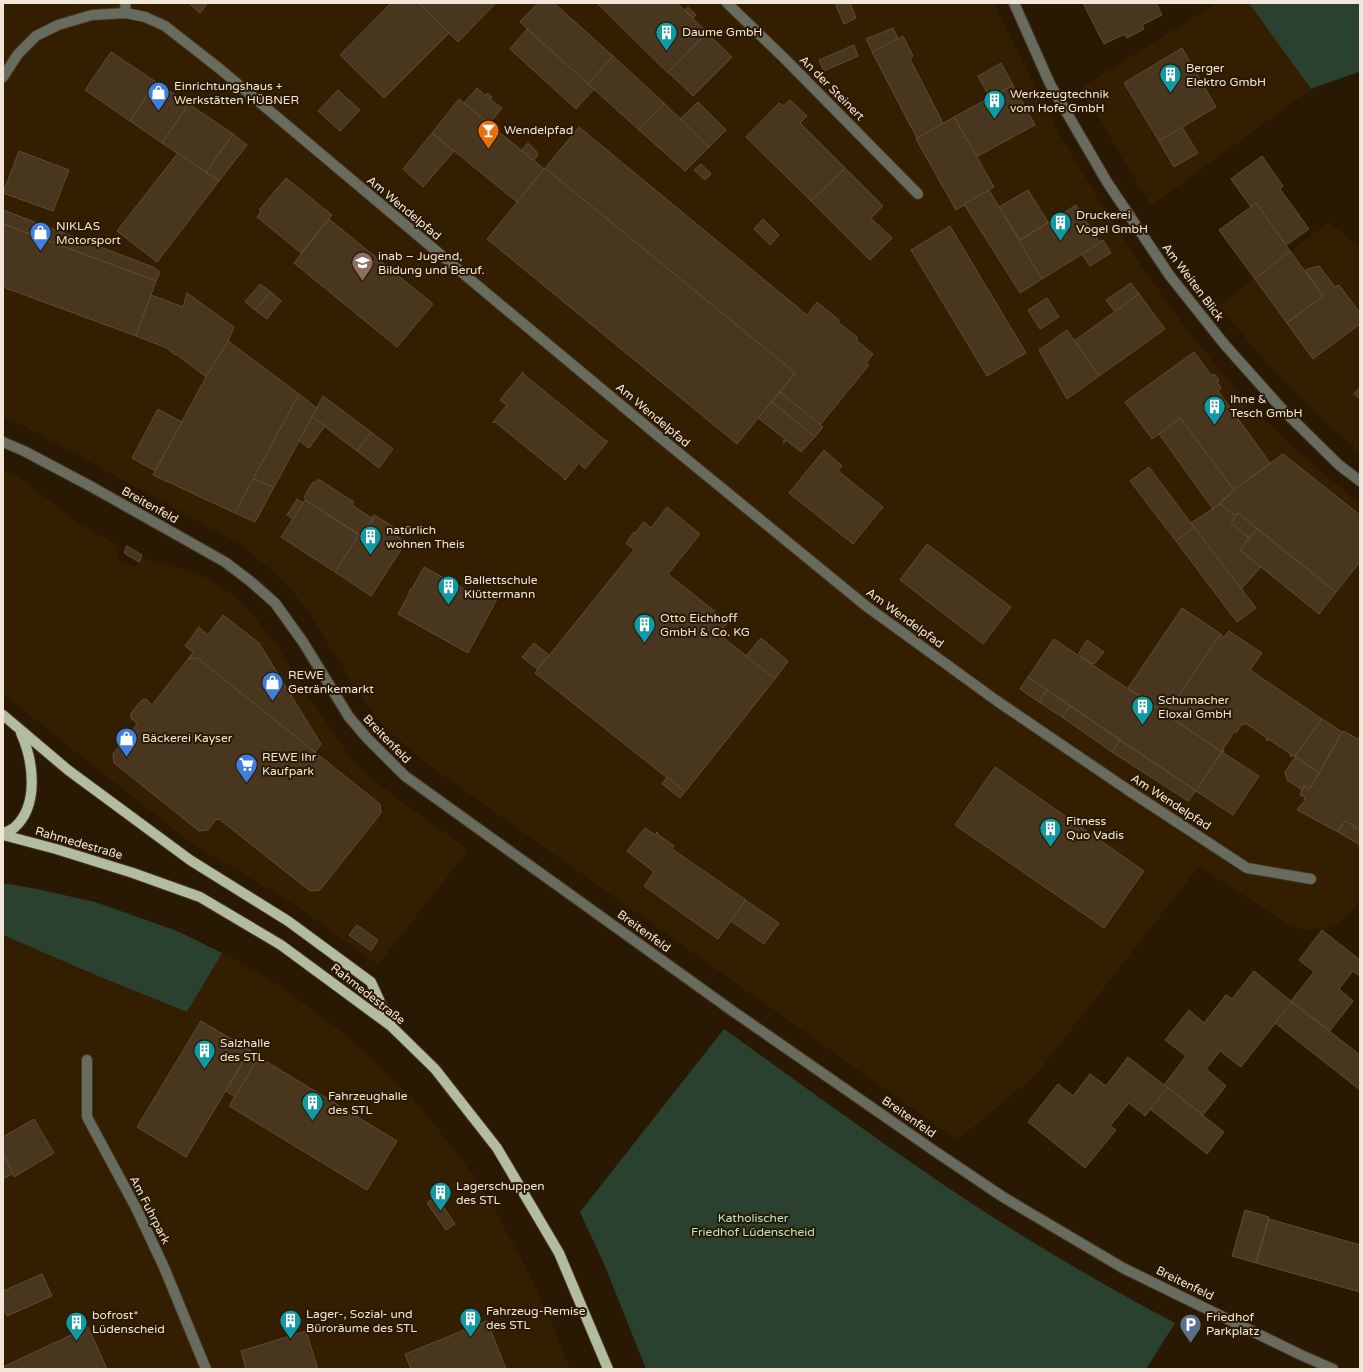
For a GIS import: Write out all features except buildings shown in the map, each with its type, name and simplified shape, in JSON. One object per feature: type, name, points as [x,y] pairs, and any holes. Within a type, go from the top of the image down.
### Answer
[{"type":"main road","name":"Rahmedestraße","points":[[3,716],[20,731],[25,743],[32,779],[30,801],[24,816],[14,828],[3,834]]},
{"type":"main road","points":[[20,731],[68,770],[190,860],[288,921],[371,982],[391,1026]]},
{"type":"main road","name":"Rahmedestraße","points":[[3,834],[133,873],[200,897],[281,945],[391,1026],[434,1069],[497,1148],[559,1253],[608,1369]]},
{"type":"street","name":"An der Steinert","points":[[727,3],[784,58],[918,194]]},
{"type":"street","name":"Am Weiten Blick","points":[[1014,3],[1050,84],[1108,182],[1170,276],[1225,345],[1283,410],[1360,482]]},
{"type":"street","name":"Am Wendelpfad","points":[[3,78],[18,54],[36,36],[58,25],[125,8],[165,26],[220,69],[651,430],[872,610],[997,701],[1131,792],[1247,868],[1311,879]]},
{"type":"street","name":"Breitenfeld","points":[[3,442],[24,451],[92,487],[225,562],[241,574],[275,602],[303,642],[349,717],[367,738],[405,776],[734,1012],[1009,1201],[1123,1268],[1333,1369]]},
{"type":"street","name":"Am Fuhrpark","points":[[87,1060],[87,1117],[136,1208],[164,1265],[206,1369]]},
{"type":"shaded area","points":[[3,3],[994,3],[1060,135],[1086,179],[1142,267],[1188,331],[1244,399],[1291,446],[1360,504],[1360,899],[1358,904],[1343,920],[1334,926],[1322,929],[1303,930],[1289,925],[1199,866],[1035,1076],[957,1140],[420,759],[382,724],[365,703],[305,606],[281,579],[243,546],[21,424],[3,419]]},
{"type":"shaded area","points":[[1217,3],[1249,3],[1311,89],[1151,206],[1081,88]]},
{"type":"shaded area","points":[[1329,222],[1360,248],[1360,453],[1311,409],[1268,365],[1219,306]]},
{"type":"shaded area","points":[[3,469],[16,475],[82,526],[121,547],[116,557],[135,567],[141,557],[194,573],[207,578],[233,595],[247,608],[278,646],[305,692],[350,757],[369,776],[395,797],[468,850],[378,965],[298,907],[241,872],[196,847],[3,694]]},
{"type":"shaded area","points":[[3,935],[187,1012],[222,953],[261,974],[298,999],[346,1035],[413,1099],[473,1175],[498,1216],[531,1277],[570,1369],[3,1369]]},
{"type":"green space","points":[[1249,3],[1360,3],[1360,74],[1358,72],[1311,89]]},
{"type":"green space","points":[[3,883],[95,902],[177,931],[222,953],[187,1012],[3,935]]},
{"type":"green space","name":"Katholischer Friedhof Lüdenscheid","points":[[724,1029],[847,1118],[983,1211],[1110,1288],[1175,1323],[1146,1369],[646,1369],[605,1266],[580,1212]]},
{"type":"place","name":"Daume GmbH","points":[[667,52]]},
{"type":"place","name":"Berger Elektro GmbH","points":[[1170,94]]},
{"type":"place","name":"Einrichtungshaus + Werkstätten HÜBNER","points":[[159,112]]},
{"type":"place","name":"Werkzeugtechnik vom Hofe GmbH","points":[[995,120]]},
{"type":"place","name":"Wendelpfad","points":[[488,150]]},
{"type":"place","name":"Druckerei Vogel GmbH","points":[[1060,242]]},
{"type":"place","name":"NIKLAS Motorsport","points":[[41,252]]},
{"type":"place","name":"inab – Jugend, Bildung und Beruf.","points":[[363,282]]},
{"type":"place","name":"Ihne & Tesch GmbH","points":[[1215,426]]},
{"type":"place","name":"natürlich wohnen Theis","points":[[371,556]]},
{"type":"place","name":"Ballettschule Klüttermann","points":[[448,606]]},
{"type":"place","name":"Otto Eichhoff GmbH & Co. KG","points":[[645,644]]},
{"type":"place","name":"REWE Getränkemarkt","points":[[273,702]]},
{"type":"place","name":"Schumacher Eloxal GmbH","points":[[1143,726]]},
{"type":"place","name":"Bäckerei Kayser","points":[[126,758]]},
{"type":"place","name":"REWE Ihr Kaufpark","points":[[247,784]]},
{"type":"place","name":"Fitness Quo Vadis","points":[[1050,848]]},
{"type":"place","name":"Salzhalle des STL","points":[[205,1070]]},
{"type":"place","name":"Fahrzeughalle des STL","points":[[313,1122]]},
{"type":"place","name":"Lagerschuppen des STL","points":[[441,1212]]},
{"type":"place","name":"Fahrzeug-Remise des STL","points":[[470,1338]]},
{"type":"place","name":"Lager-, Sozial- und Büroräume des STL","points":[[291,1340]]},
{"type":"place","name":"bofrost* Lüdenscheid","points":[[76,1342]]},
{"type":"place","name":"Friedhof Parkplatz","points":[[1191,1344]]}]
